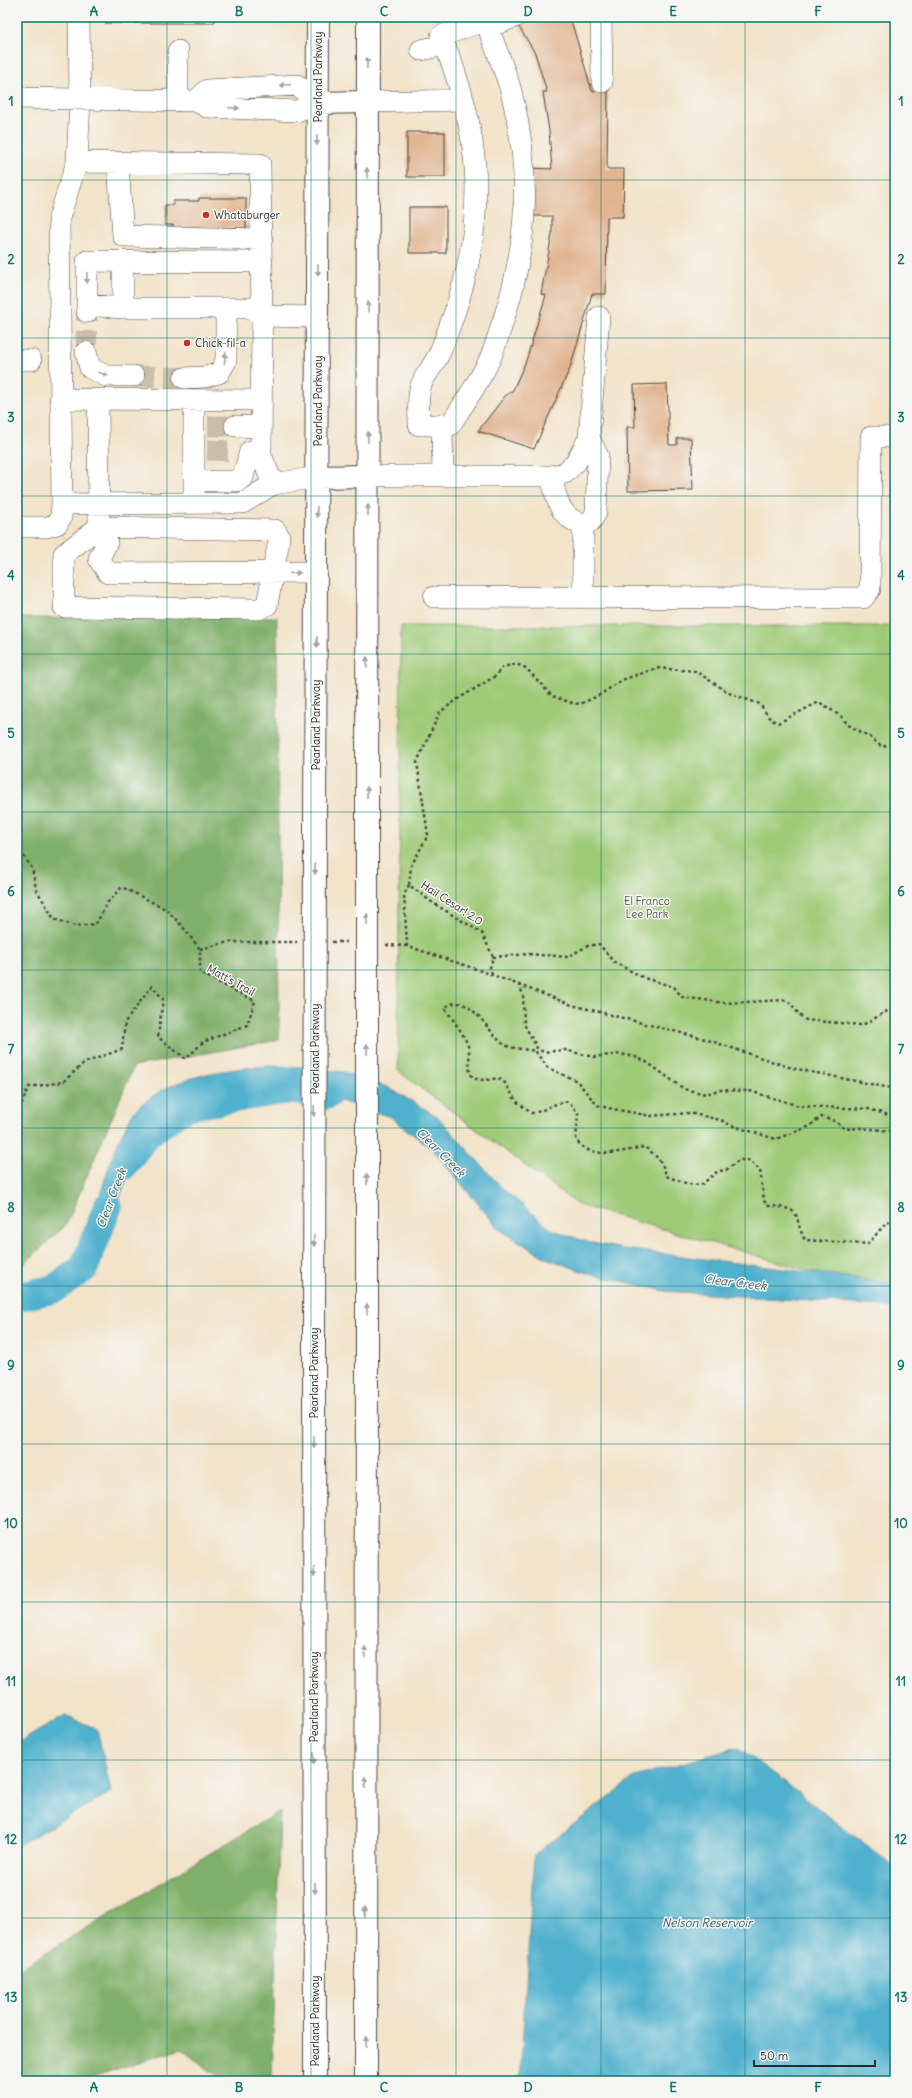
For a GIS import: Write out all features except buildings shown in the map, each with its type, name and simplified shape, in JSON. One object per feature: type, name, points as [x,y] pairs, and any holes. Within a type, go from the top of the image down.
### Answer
[{"type":"main road","name":"Pearland Parkway","points":[[315,2081],[314,1347],[318,477],[318,17]]},
{"type":"main road","points":[[366,2081],[368,17]]},
{"type":"main road","points":[[317,102],[367,102]]},
{"type":"main road","points":[[318,477],[368,476]]},
{"type":"lane","points":[[17,527],[47,527],[57,524],[61,517],[59,218],[77,162],[80,100],[79,17]]},
{"type":"lane","points":[[487,21],[511,91],[523,151],[525,183],[523,235],[510,301],[488,363],[450,425],[419,424],[420,386],[438,356],[463,285],[473,241],[476,209],[476,169],[473,136],[463,100],[441,36],[487,21],[515,17]]},
{"type":"lane","points":[[601,17],[602,82]]},
{"type":"lane","points":[[421,50],[444,45]]},
{"type":"lane","points":[[178,51],[187,101]]},
{"type":"lane","points":[[17,98],[187,101],[207,90],[297,85],[317,102]]},
{"type":"lane","points":[[367,102],[463,100]]},
{"type":"lane","points":[[77,162],[118,164],[260,164],[262,239],[261,427],[248,451],[243,477],[238,481],[194,481]]},
{"type":"lane","points":[[118,164],[123,236],[262,239]]},
{"type":"lane","points":[[262,262],[87,261],[87,308],[250,308],[262,316],[318,317]]},
{"type":"lane","points":[[123,261],[123,308]]},
{"type":"lane","points":[[184,378],[206,377],[219,373],[226,361],[226,308]]},
{"type":"lane","points":[[368,476],[551,476],[565,473],[576,462],[588,438],[599,317]]},
{"type":"lane","points":[[86,352],[90,368],[106,376],[134,376]]},
{"type":"lane","points":[[60,399],[261,400]]},
{"type":"lane","points":[[98,400],[99,527],[107,542],[99,559],[108,573],[273,574],[317,572]]},
{"type":"lane","points":[[194,400],[201,426],[200,450],[194,481],[194,503]]},
{"type":"lane","points":[[442,425],[443,476]]},
{"type":"lane","points":[[234,426],[261,427]]},
{"type":"lane","points":[[434,597],[864,598],[870,589],[871,437],[895,437]]},
{"type":"lane","points":[[551,476],[557,499],[563,514],[573,521],[583,525],[591,521],[596,513],[598,456],[588,438]]},
{"type":"lane","points":[[248,451],[261,455],[273,484]]},
{"type":"lane","points":[[62,504],[243,503],[273,484],[318,477]]},
{"type":"lane","points":[[583,525],[583,598]]},
{"type":"lane","points":[[99,527],[275,530],[279,536],[267,605],[259,609],[64,607],[64,554],[99,527]]},
{"type":"path","name":"Hail Cesar! 2.0","points":[[492,974],[490,968],[493,957],[482,933],[433,903],[409,885],[411,866],[428,835],[417,762],[440,712],[458,698],[494,677],[503,667],[516,664],[526,668],[552,696],[572,703],[580,704],[598,696],[622,680],[657,668],[695,671],[731,694],[760,704],[770,718],[778,723],[819,702],[842,716],[848,725],[869,736],[882,747],[891,744],[895,738]]},
{"type":"path","name":"Matt's Trail","points":[[17,846],[32,868],[36,889],[54,919],[76,926],[96,924],[108,902],[122,887],[166,909],[182,926],[200,949],[200,973],[255,1001],[247,1025],[203,1042],[186,1059],[158,1037],[163,999],[152,986],[124,1022],[122,1049],[84,1063],[63,1082],[29,1087],[17,1114]]},
{"type":"path","points":[[409,885],[404,895],[407,946],[520,984],[572,1005],[705,1039],[792,1068],[895,1089]]},
{"type":"path","points":[[493,957],[529,954],[568,957],[587,946],[599,944],[614,962],[644,978],[674,987],[682,997],[726,1003],[786,1000],[794,1005],[800,1017],[806,1020],[861,1025],[868,1023],[890,1010],[895,1010]]},
{"type":"path","points":[[520,984],[524,995],[524,1024],[537,1048],[543,1052],[565,1050],[593,1057],[620,1054],[636,1057],[648,1063],[684,1089],[706,1094],[719,1090],[750,1091],[799,1106],[869,1109],[895,1117]]},
{"type":"path","points":[[895,1136],[892,1131],[860,1128],[845,1129],[835,1121],[821,1117],[808,1127],[776,1139],[730,1125],[721,1120],[689,1113],[651,1116],[597,1105],[577,1081],[548,1068],[535,1051],[504,1045],[482,1019],[463,1004],[454,1004],[445,1008],[468,1044],[468,1070],[472,1076],[484,1081],[498,1078],[505,1083],[516,1101],[531,1113],[540,1112],[562,1101],[569,1102],[578,1113],[576,1140],[584,1148],[612,1153],[644,1148],[653,1153],[665,1168],[666,1176],[688,1184],[701,1185],[718,1171],[726,1170],[739,1160],[748,1160],[760,1170],[764,1201],[769,1206],[786,1207],[795,1213],[800,1221],[800,1231],[805,1240],[868,1244],[885,1224],[895,1219]]},
{"type":"green space","points":[[277,617],[279,1040],[134,1066],[66,1225],[24,1264],[17,1264],[17,618]]},
{"type":"green space","name":"El Franco Lee Park","points":[[401,626],[895,626],[895,1295],[578,1205],[398,1071]]},
{"type":"green space","points":[[280,1811],[272,2081],[224,2081],[181,2049],[79,2081],[17,2081],[17,1970]]},
{"type":"water","points":[[270,1066],[306,1067],[343,1072],[387,1087],[437,1116],[502,1188],[551,1229],[587,1242],[624,1249],[895,1283],[895,1309],[883,1306],[665,1291],[590,1274],[546,1258],[499,1229],[434,1151],[391,1117],[334,1099],[278,1088],[245,1086],[207,1094],[182,1101],[155,1120],[134,1159],[113,1216],[98,1248],[90,1238],[100,1196],[113,1154],[134,1112],[163,1090],[180,1082],[215,1072]]},
{"type":"water","points":[[65,1715],[97,1729],[111,1792],[17,1846],[17,1744]]},
{"type":"water","name":"Nelson Reservoir","points":[[738,1747],[895,1867],[895,2081],[520,2081],[534,1855],[635,1777]]},
{"type":"waterway","name":"Clear Creek","points":[[123,1166],[148,1133],[187,1106],[292,1089],[327,1095]]},
{"type":"waterway","name":"Clear Creek","points":[[17,1297],[54,1289],[84,1268],[108,1206]]},
{"type":"tunnel","points":[[86,352],[87,312]]},
{"type":"tunnel","points":[[134,376],[184,378]]},
{"type":"tunnel","points":[[208,426],[235,426]]},
{"type":"tunnel","points":[[207,450],[234,451]]},
{"type":"place","name":"Whataburger","points":[[206,215]]},
{"type":"place","name":"Chick-fil-a","points":[[187,343]]}]
